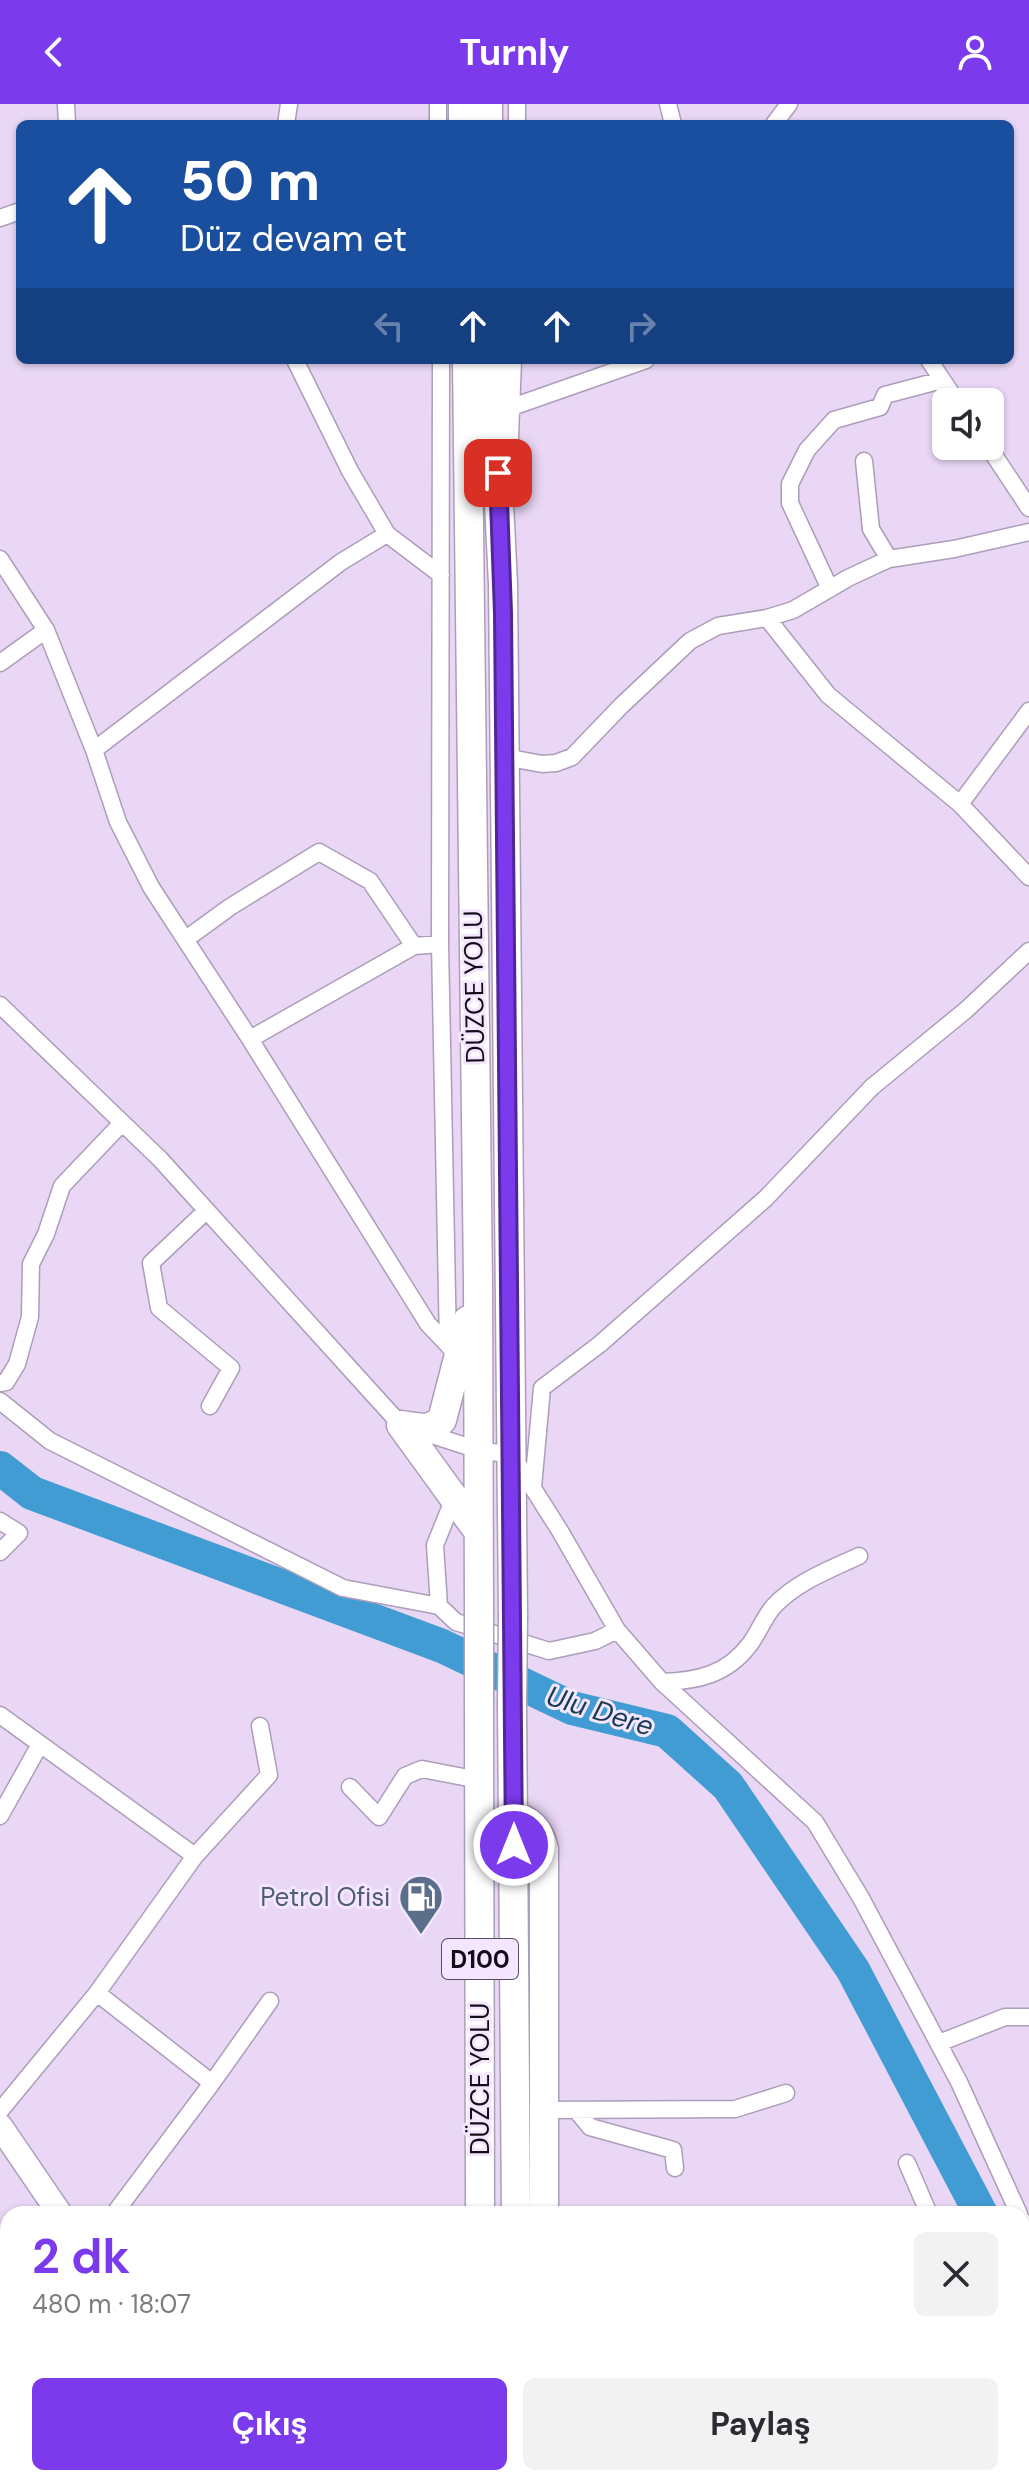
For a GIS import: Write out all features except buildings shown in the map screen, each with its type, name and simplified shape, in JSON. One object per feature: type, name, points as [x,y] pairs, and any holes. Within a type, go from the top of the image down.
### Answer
[{"type":"highway","name":"DÜZCE YOLU","points":[[467,364],[478,1284],[480,2206]]},
{"type":"highway","points":[[492,364],[503,584],[512,1455]]},
{"type":"highway","points":[[401,1425],[428,1428],[442,1420],[448,1404],[453,1352],[478,1284]]},
{"type":"highway","points":[[401,1425],[478,1531]]},
{"type":"highway","name":"D100","points":[[512,1455],[516,2206]]},
{"type":"highway","points":[[513,1814],[536,1829],[544,1849],[544,2206]]},
{"type":"main road","points":[[0,2126],[55,2206]]},
{"type":"street","points":[[297,364],[350,471],[387,534],[441,575]]},
{"type":"street","points":[[441,364],[440,944],[453,1352]]},
{"type":"street","points":[[503,584],[513,364]]},
{"type":"street","points":[[512,407],[635,364]]},
{"type":"street","points":[[932,364],[947,388]]},
{"type":"street","points":[[830,589],[790,503],[790,484],[807,450],[834,420],[880,407],[885,395],[942,380]]},
{"type":"street","points":[[997,460],[1029,508]]},
{"type":"street","points":[[864,461],[871,529],[889,559]]},
{"type":"street","points":[[504,757],[542,764],[572,757],[690,641],[718,626],[793,610],[889,559],[954,549],[1029,532]]},
{"type":"street","points":[[94,750],[341,562],[387,534]]},
{"type":"street","points":[[0,560],[46,630],[94,750],[118,822],[151,887],[428,1324],[477,1382]]},
{"type":"street","points":[[767,618],[828,695],[960,804],[1029,877]]},
{"type":"street","points":[[0,663],[46,630]]},
{"type":"street","points":[[960,804],[1029,711]]},
{"type":"street","points":[[186,939],[230,907],[319,852],[370,881],[414,946]]},
{"type":"street","points":[[250,1039],[414,946],[440,944]]},
{"type":"street","points":[[533,1487],[542,1388],[600,1344],[766,1198],[872,1087],[966,1010],[1029,951]]},
{"type":"street","points":[[0,1005],[160,1159],[401,1425],[478,1450],[512,1455],[617,1630],[662,1682],[815,1822],[861,1898],[939,2043],[1015,2206]]},
{"type":"street","points":[[0,1383],[6,1382],[17,1364],[30,1317],[31,1264],[46,1234],[62,1186],[122,1123]]},
{"type":"street","points":[[206,1211],[151,1263],[159,1308],[231,1368],[210,1406]]},
{"type":"street","points":[[0,1401],[50,1441],[343,1588],[439,1606],[456,1622],[549,1651],[595,1641],[617,1630]]},
{"type":"street","points":[[439,1606],[435,1545],[454,1498]]},
{"type":"street","points":[[0,1521],[19,1533],[0,1552]]},
{"type":"street","points":[[662,1682],[695,1681],[721,1670],[747,1648],[773,1607],[810,1578],[859,1556]]},
{"type":"street","points":[[0,1715],[195,1856]]},
{"type":"street","points":[[0,2111],[97,1993],[195,1856],[269,1775],[260,1726]]},
{"type":"street","points":[[0,1816],[39,1746]]},
{"type":"street","points":[[350,1787],[379,1817],[405,1776],[422,1769],[479,1780]]},
{"type":"street","points":[[97,1993],[212,2083]]},
{"type":"street","points":[[120,2206],[270,2001]]},
{"type":"street","points":[[939,2043],[1005,2017],[1029,2017]]},
{"type":"street","points":[[544,2110],[735,2109],[786,2093]]},
{"type":"street","points":[[576,2110],[590,2127],[673,2150],[675,2168]]},
{"type":"street","points":[[907,2163],[926,2206]]},
{"type":"waterway","name":"Ulu Dere","points":[[0,1468],[32,1493],[442,1646],[572,1708],[667,1731],[728,1786],[853,1970],[977,2206]]},
{"type":"place","name":"Petrol Ofisi","points":[[421,1936]]},
{"type":"route","points":[[498,473],[503,584],[514,1845]]}]
